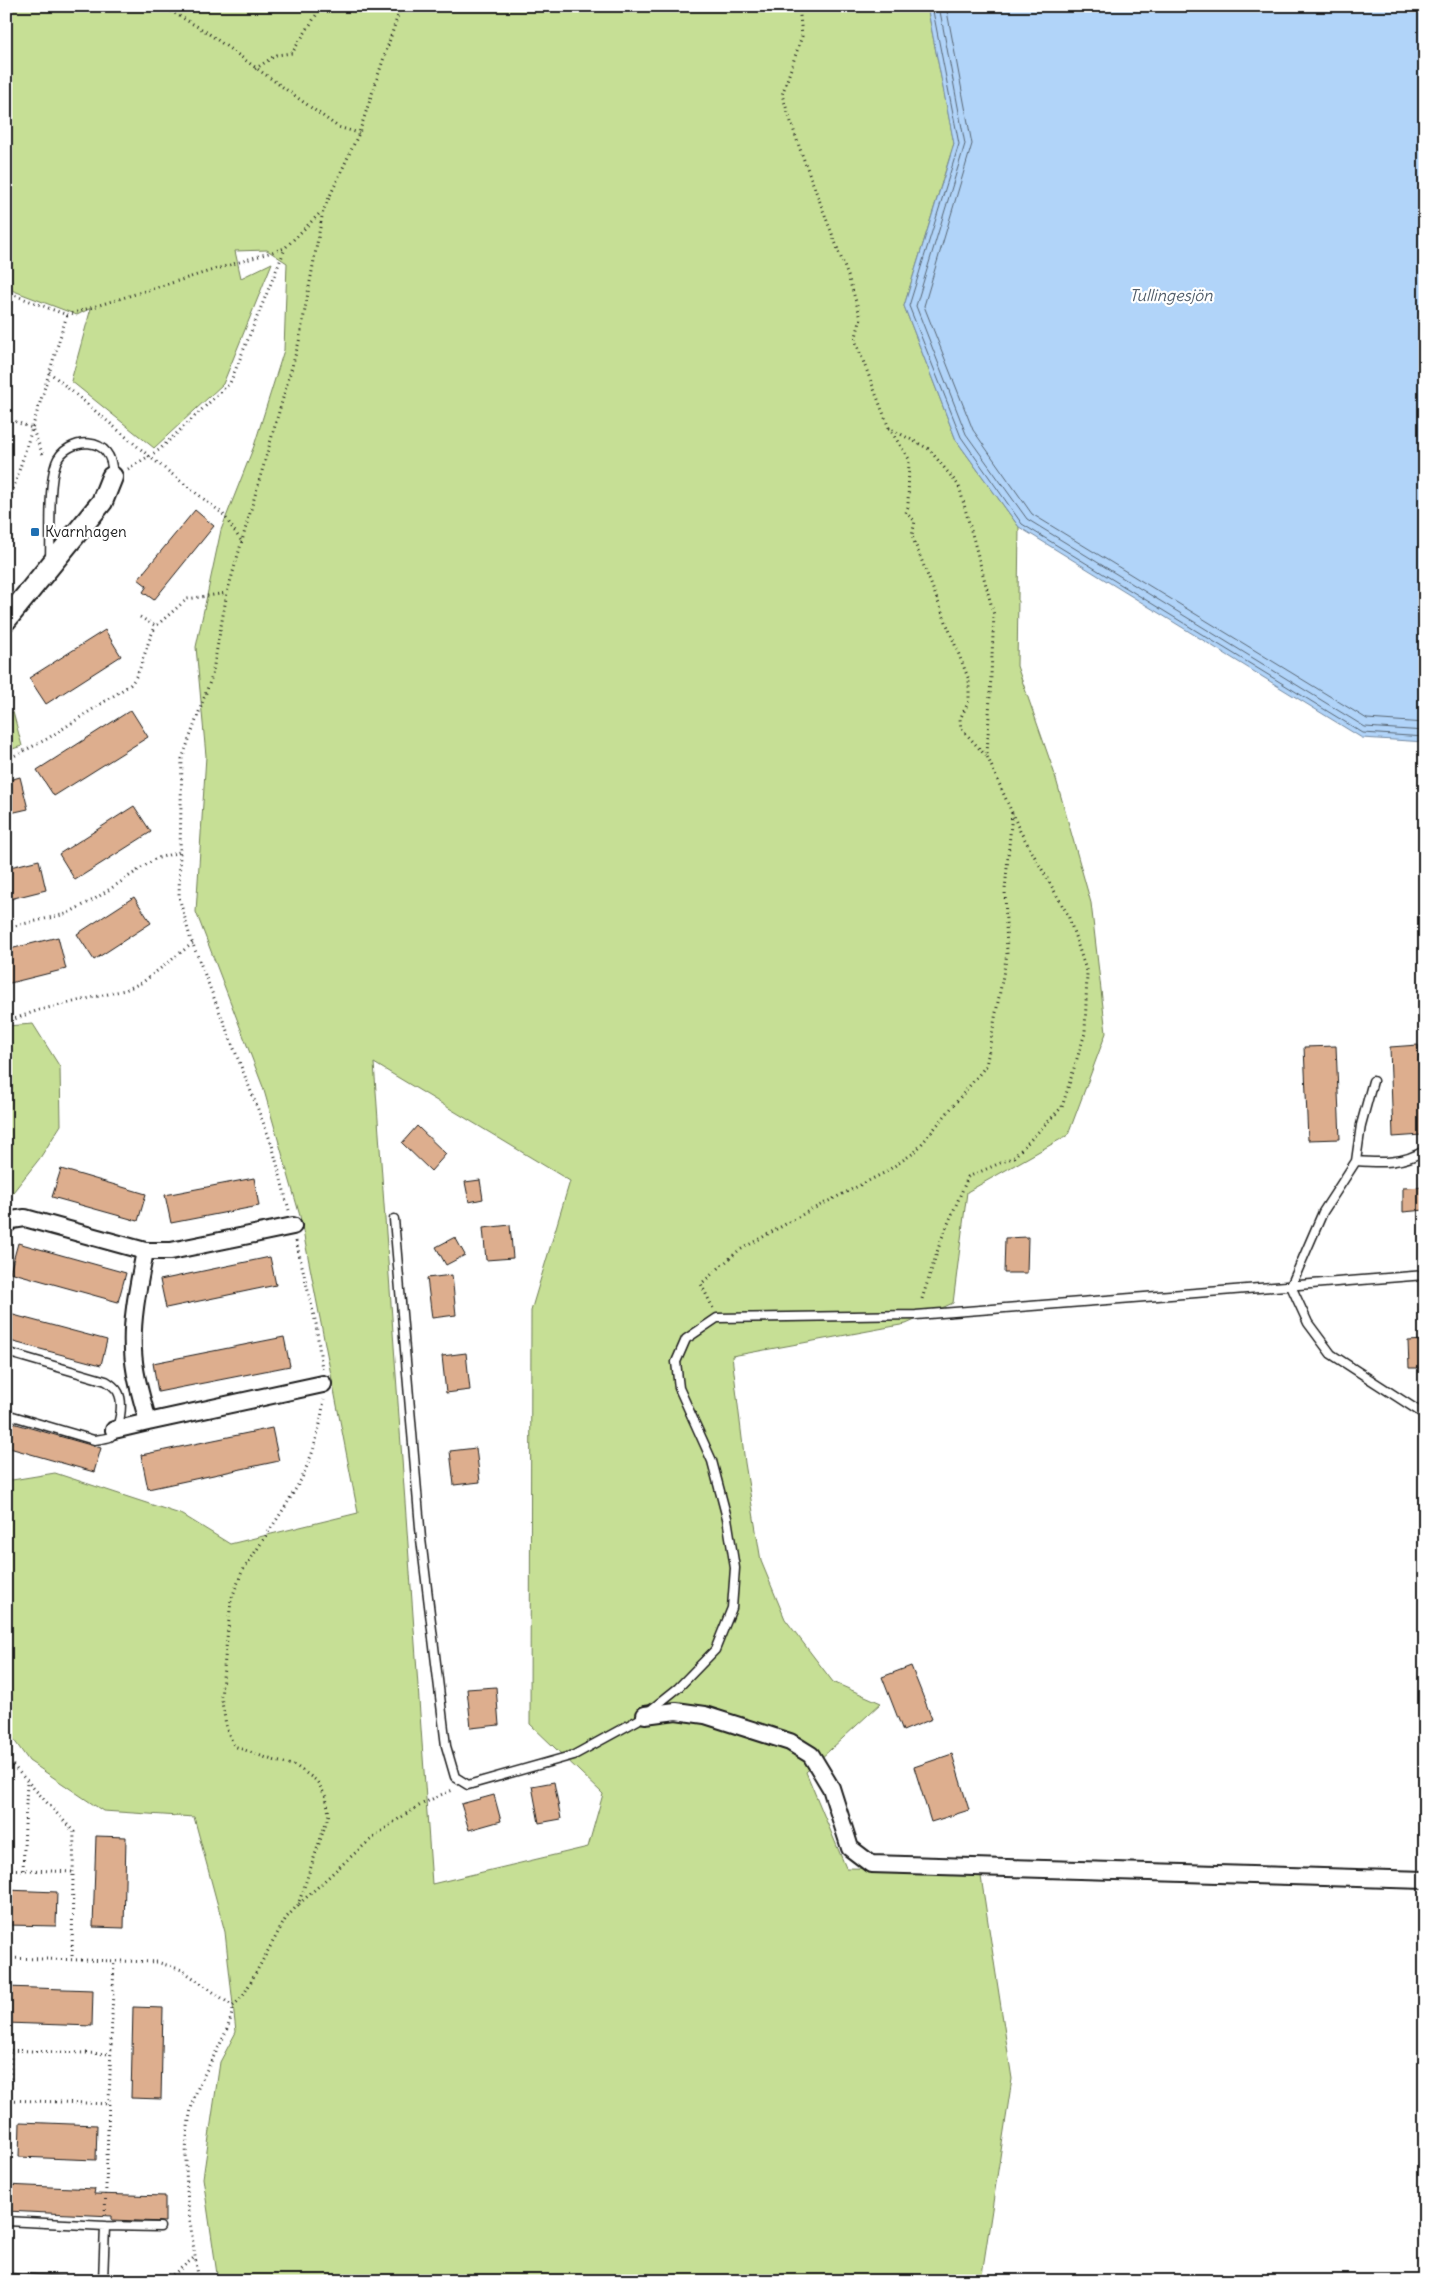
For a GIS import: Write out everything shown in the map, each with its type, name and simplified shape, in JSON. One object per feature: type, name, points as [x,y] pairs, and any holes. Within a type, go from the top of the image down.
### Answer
[{"type":"street","points":[[6,620],[50,569],[102,502],[112,477]]},
{"type":"street","points":[[6,1225],[12,1220],[25,1218],[145,1250],[172,1251],[293,1226]]},
{"type":"street","points":[[145,1250],[138,1287],[132,1349],[135,1372],[148,1422]]},
{"type":"street","points":[[114,1430],[323,1384]]},
{"type":"street","points":[[645,1715],[676,1711],[704,1715],[790,1742],[812,1755],[831,1788],[850,1848],[871,1864],[1425,1880]]},
{"type":"lane","points":[[50,569],[53,479],[56,462],[62,453],[82,444],[92,443],[108,452],[113,464],[112,477]]},
{"type":"lane","points":[[1373,1081],[1361,1125],[1356,1161],[1323,1212],[1291,1286],[1308,1323],[1330,1354],[1425,1415]]},
{"type":"lane","points":[[1356,1161],[1385,1163],[1414,1156],[1425,1150]]},
{"type":"lane","points":[[394,1219],[421,1539],[446,1746],[455,1777],[468,1784],[574,1755],[645,1715],[692,1675],[715,1650],[732,1608],[735,1568],[727,1518],[712,1461],[679,1388],[676,1362],[686,1339],[717,1318],[916,1316],[1425,1274]]},
{"type":"lane","points":[[6,1352],[106,1381],[119,1393],[120,1403],[117,1425],[111,1436],[94,1440],[6,1414]]},
{"type":"lane","points":[[6,2220],[160,2228]]},
{"type":"lane","points":[[103,2281],[105,2226]]},
{"type":"lane","points":[[6,2278],[69,2281]]},
{"type":"path","points":[[162,6],[205,31],[255,69],[338,126],[359,133]]},
{"type":"path","points":[[255,69],[276,55],[292,53],[322,6]]},
{"type":"path","points":[[298,1904],[329,1814],[326,1797],[316,1781],[296,1766],[272,1760],[234,1746],[226,1730],[221,1697],[231,1600],[242,1572],[302,1478],[320,1424],[324,1396],[323,1384],[316,1324],[272,1146],[193,943],[179,897],[182,759],[212,676],[227,593],[299,342],[322,211],[359,133],[401,6]]},
{"type":"path","points":[[800,6],[802,36],[782,95],[801,152],[848,276],[861,318],[855,340],[888,428],[909,459],[908,507],[906,513],[915,521],[912,536],[969,680],[969,701],[960,719],[961,728],[987,756],[1012,813],[1068,915],[1087,973],[1085,1033],[1062,1107],[1014,1157],[968,1177],[940,1240],[916,1316]]},
{"type":"path","points":[[112,477],[150,457],[230,383],[285,248],[322,211]]},
{"type":"path","points":[[6,292],[67,315],[285,248]]},
{"type":"path","points":[[6,513],[67,315]]},
{"type":"path","points":[[49,372],[150,457],[223,514],[242,542]]},
{"type":"path","points":[[6,418],[32,428],[53,479]]},
{"type":"path","points":[[888,428],[929,448],[960,486],[994,615],[987,756]]},
{"type":"path","points":[[6,760],[47,738],[130,685],[138,676],[148,639],[156,626],[187,599],[227,593]]},
{"type":"path","points":[[140,616],[156,626]]},
{"type":"path","points":[[717,1318],[701,1284],[738,1251],[807,1212],[884,1173],[915,1152],[986,1066],[1007,954],[1005,890],[1012,813]]},
{"type":"path","points":[[6,928],[66,914],[95,899],[155,859],[179,852]]},
{"type":"path","points":[[6,1022],[39,1010],[125,990],[143,982],[193,943]]},
{"type":"path","points":[[6,1758],[74,1832],[72,1959]]},
{"type":"path","points":[[22,1870],[26,1781]]},
{"type":"path","points":[[199,2281],[186,2159],[188,2128],[192,2104],[208,2064],[232,2018],[233,2006],[243,1996],[286,1918],[298,1904],[382,1830],[440,1795],[468,1784]]},
{"type":"path","points":[[6,1869],[73,1872]]},
{"type":"path","points":[[6,1958],[157,1962],[182,1970],[233,2006]]},
{"type":"path","points":[[105,2226],[114,1961]]},
{"type":"path","points":[[6,2050],[111,2054]]},
{"type":"path","points":[[6,2167],[9,2165],[11,2050]]},
{"type":"path","points":[[10,2100],[110,2104]]},
{"type":"path","points":[[165,2281],[195,2257]]},
{"type":"green space","points":[[6,6],[927,6],[954,143],[904,306],[956,440],[1019,527],[1017,666],[1054,772],[1091,903],[1106,1033],[1068,1135],[967,1192],[953,1303],[906,1324],[732,1356],[745,1463],[761,1561],[785,1619],[833,1682],[881,1703],[806,1772],[846,1868],[980,1870],[1012,2079],[981,2281],[218,2281],[203,2178],[220,2062],[236,2032],[225,1932],[194,1817],[103,1811],[29,1761],[6,1729],[6,1481],[55,1473],[183,1515],[230,1544],[358,1513],[300,1216],[263,1087],[196,912],[206,756],[196,647],[221,530],[254,446],[284,350],[287,263],[267,250],[235,251],[241,278],[272,263],[223,384],[154,448],[71,381],[91,308],[77,315],[6,288]],"holes":[[[374,1063],[570,1181],[531,1311],[530,1724],[603,1794],[588,1847],[432,1884]]]},
{"type":"green space","points":[[13,712],[22,746],[6,751],[6,714]]},
{"type":"green space","points":[[33,1024],[60,1067],[61,1125],[40,1158],[6,1201],[6,1026]]},
{"type":"water","name":"Tullingesjön","points":[[927,6],[1425,6],[1425,742],[1362,738],[1019,527],[956,440],[904,306],[954,144]]},
{"type":"building","points":[[195,510],[214,526],[154,600],[143,592],[147,586],[138,579]]},
{"type":"building","points":[[105,630],[121,656],[46,704],[29,678]]},
{"type":"building","points":[[131,710],[148,737],[54,796],[37,770]]},
{"type":"building","points":[[20,777],[28,809],[6,814],[6,781]]},
{"type":"building","points":[[134,806],[151,832],[75,880],[59,854]]},
{"type":"building","points":[[39,860],[46,890],[6,900],[6,868]]},
{"type":"building","points":[[134,897],[151,923],[94,960],[77,934]]},
{"type":"building","points":[[58,937],[66,969],[6,984],[6,950]]},
{"type":"building","points":[[1418,1045],[1422,1135],[1393,1137],[1390,1047]]},
{"type":"building","points":[[1336,1046],[1340,1139],[1308,1140],[1304,1047]]},
{"type":"building","points":[[417,1126],[446,1154],[431,1171],[402,1143]]},
{"type":"building","points":[[61,1169],[146,1194],[138,1221],[52,1197]]},
{"type":"building","points":[[254,1178],[259,1206],[171,1223],[165,1195]]},
{"type":"building","points":[[480,1180],[483,1199],[469,1202],[465,1182]]},
{"type":"building","points":[[1425,1187],[1425,1210],[1403,1212],[1403,1188]]},
{"type":"building","points":[[510,1225],[513,1258],[486,1260],[483,1228]]},
{"type":"building","points":[[455,1237],[465,1255],[446,1265],[436,1247]]},
{"type":"building","points":[[1028,1237],[1027,1273],[1004,1273],[1005,1238]]},
{"type":"building","points":[[18,1243],[126,1273],[118,1302],[10,1272]]},
{"type":"building","points":[[270,1257],[276,1285],[166,1308],[160,1280]]},
{"type":"building","points":[[452,1275],[456,1315],[432,1318],[427,1278]]},
{"type":"building","points":[[6,1313],[107,1340],[101,1365],[6,1340]]},
{"type":"building","points":[[284,1337],[290,1366],[158,1392],[153,1363]]},
{"type":"building","points":[[1425,1340],[1425,1368],[1409,1368],[1408,1341]]},
{"type":"building","points":[[466,1353],[470,1390],[446,1393],[442,1356]]},
{"type":"building","points":[[6,1421],[101,1448],[94,1472],[6,1447]]},
{"type":"building","points":[[272,1428],[279,1461],[148,1489],[141,1455]]},
{"type":"building","points":[[476,1448],[480,1482],[454,1485],[450,1451]]},
{"type":"building","points":[[911,1666],[932,1719],[903,1731],[882,1677]]},
{"type":"building","points":[[496,1687],[499,1725],[471,1728],[467,1689]]},
{"type":"building","points":[[952,1754],[969,1810],[931,1822],[914,1767]]},
{"type":"building","points":[[554,1782],[561,1819],[539,1823],[532,1786]]},
{"type":"building","points":[[494,1795],[501,1821],[469,1830],[461,1804]]},
{"type":"building","points":[[96,1836],[126,1837],[124,1928],[93,1927]]},
{"type":"building","points":[[6,1890],[57,1892],[56,1926],[6,1925]]},
{"type":"building","points":[[6,1987],[93,1990],[92,2026],[6,2023]]},
{"type":"building","points":[[133,2007],[163,2008],[161,2099],[131,2098]]},
{"type":"building","points":[[20,2122],[97,2125],[96,2160],[19,2157]]},
{"type":"building","points":[[6,2185],[95,2189],[94,2194],[165,2196],[165,2222],[112,2220],[112,2216],[6,2211]]},
{"type":"place","name":"Kvarnhagen","points":[[35,532]]}]
